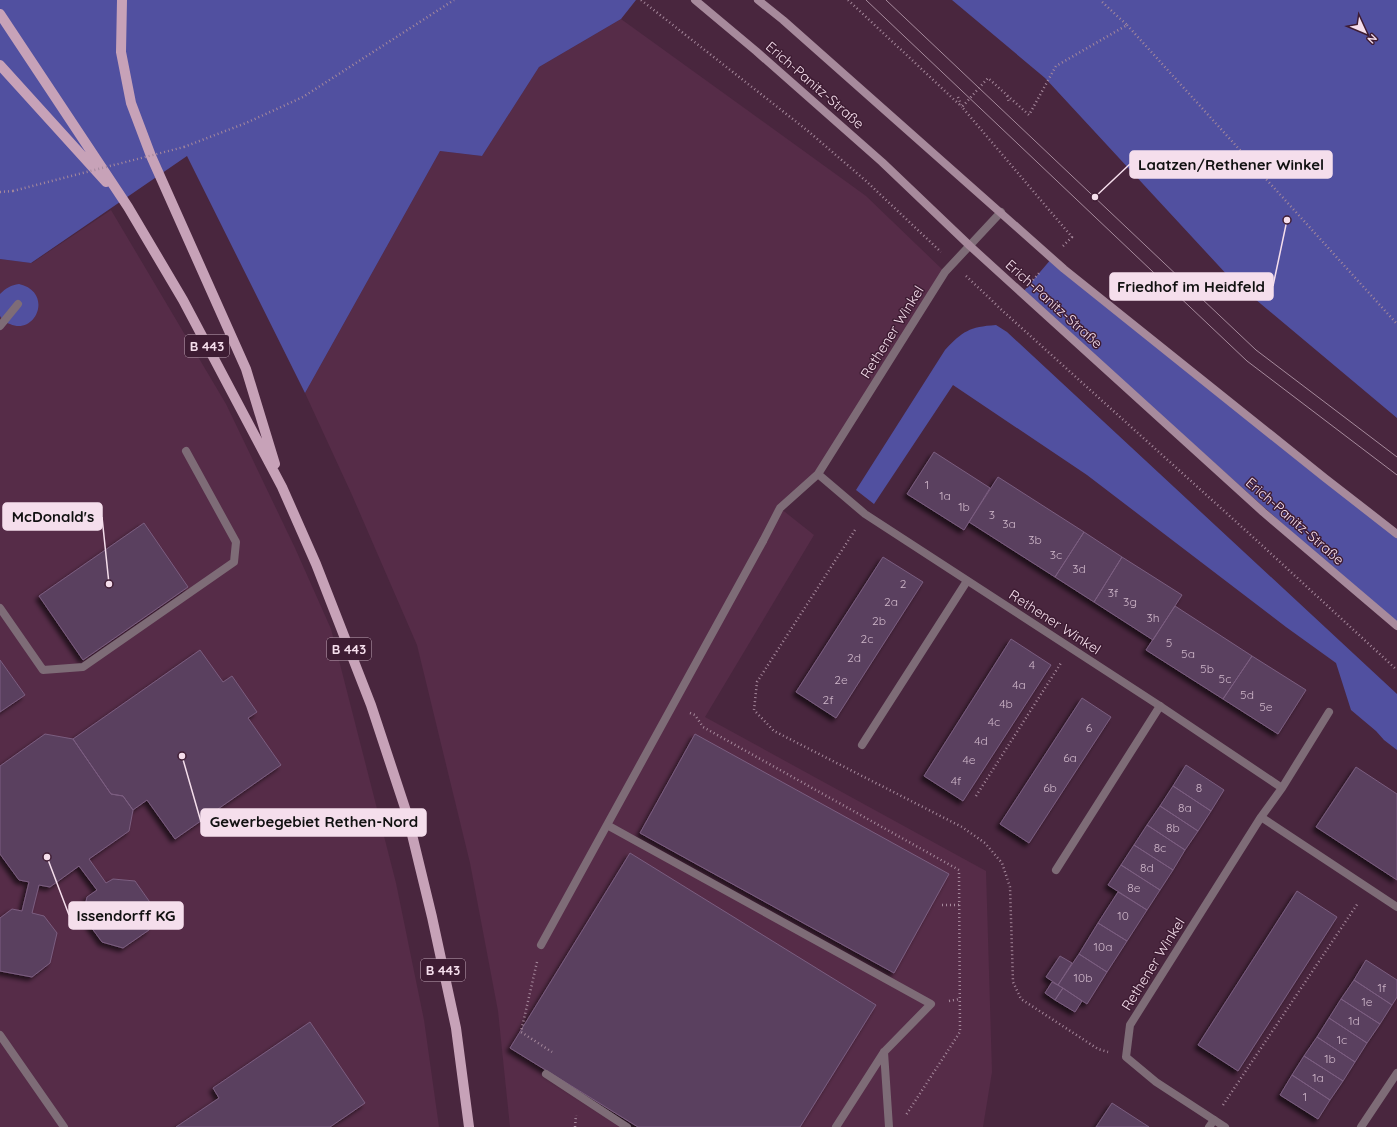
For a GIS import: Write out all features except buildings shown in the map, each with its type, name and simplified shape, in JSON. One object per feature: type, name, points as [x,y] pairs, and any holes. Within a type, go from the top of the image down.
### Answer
[{"type":"main road","points":[[122,0],[121,52],[132,103],[151,156],[246,369],[282,487]]},
{"type":"main road","name":"Erich-Panitz-Straße","points":[[694,0],[756,51],[882,162],[970,246],[1023,292],[1264,512],[1397,626]]},
{"type":"main road","name":"Erich-Panitz-Straße","points":[[758,0],[795,30],[1064,269],[1397,534]]},
{"type":"main road","name":"B 443","points":[[0,14],[128,207],[183,300],[282,487],[316,564],[371,706],[407,814],[432,917],[456,1028],[469,1127]]},
{"type":"main road","points":[[0,65],[128,207]]},
{"type":"street","name":"Rethener Winkel","points":[[541,945],[780,508],[818,474],[945,272],[1001,212]]},
{"type":"street","points":[[0,326],[18,304]]},
{"type":"street","points":[[0,608],[43,670],[83,667],[234,562],[236,542],[186,451]]},
{"type":"street","name":"Rethener Winkel","points":[[818,474],[865,514],[1160,706],[1282,788]]},
{"type":"street","points":[[862,744],[967,581]]},
{"type":"street","points":[[1056,870],[1160,706]]},
{"type":"street","name":"Rethener Winkel","points":[[1126,1057],[1130,1025],[1329,712]]},
{"type":"street","points":[[1261,817],[1397,907]]},
{"type":"street","points":[[607,825],[931,1004],[884,1052],[836,1127]]},
{"type":"street","points":[[0,1035],[64,1127]]},
{"type":"street","points":[[884,1052],[889,1127]]},
{"type":"street","points":[[1126,1057],[1156,1082],[1211,1123],[1225,1127]]},
{"type":"street","points":[[1361,1127],[1397,1073]]},
{"type":"street","points":[[546,1074],[627,1127]]},
{"type":"path","points":[[0,192],[13,191],[184,147],[246,123],[303,97],[454,0]]},
{"type":"path","points":[[641,0],[808,130],[866,181],[1005,313],[1254,538],[1397,670]]},
{"type":"path","points":[[848,0],[962,107],[1072,237],[1005,313]]},
{"type":"path","points":[[1100,0],[1127,26],[1397,324]]},
{"type":"path","points":[[962,107],[988,78],[1029,115],[1056,66],[1127,26]]},
{"type":"path","points":[[1007,95],[1008,102]]},
{"type":"path","points":[[958,97],[962,107]]},
{"type":"path","points":[[865,514],[757,682],[754,710],[774,731],[962,827],[985,843],[1002,863],[1010,887],[1013,982],[1021,999],[1098,1049],[1126,1057]]},
{"type":"path","points":[[976,796],[1071,648]]},
{"type":"path","points":[[673,704],[695,715],[703,727],[959,870],[960,1032],[905,1118]]},
{"type":"path","points":[[1211,1123],[1368,888]]},
{"type":"path","points":[[942,906],[959,905]]},
{"type":"path","points":[[541,945],[521,1032],[552,1052]]},
{"type":"shaded area","points":[[0,0],[636,0],[621,19],[539,67],[482,156],[440,151],[305,393],[187,156],[31,263],[0,259]]},
{"type":"shaded area","points":[[952,0],[1397,0],[1397,418],[1230,278],[1045,78]]},
{"type":"shaded area","points":[[621,19],[866,196],[945,272],[818,474],[780,508],[814,535],[705,717],[986,871],[992,1072],[983,1127],[510,1127],[498,1011],[470,863],[417,645],[352,495],[305,393],[440,151],[482,156],[539,67]]},
{"type":"shaded area","points":[[111,210],[226,404],[295,548],[331,629],[396,883],[424,1020],[439,1127],[0,1127],[0,259],[32,263]]},
{"type":"shaded area","points":[[1052,258],[1397,534],[1397,626],[1023,292]]},
{"type":"shaded area","points":[[19,284],[30,289],[36,295],[38,303],[37,312],[34,319],[27,324],[19,326],[7,323],[0,316],[0,294],[9,287]]},
{"type":"shaded area","points":[[996,325],[1007,332],[1397,694],[1397,750],[1351,710],[1336,663],[1286,627],[1087,475],[953,385],[874,504],[856,490],[945,350],[957,338],[967,331],[979,327]]},
{"type":"tram line","points":[[866,0],[1247,361],[1397,475]]},
{"type":"tram line","points":[[886,0],[1256,350],[1397,457]]},
{"type":"place","name":"Laatzen/Rethener Winkel","points":[[1095,197]]},
{"type":"place","name":"Friedhof im Heidfeld","points":[[1287,220]]},
{"type":"place","name":"McDonald's","points":[[109,584]]},
{"type":"place","name":"Gewerbegebiet Rethen-Nord","points":[[182,756]]},
{"type":"place","name":"Issendorff KG","points":[[47,857]]}]
